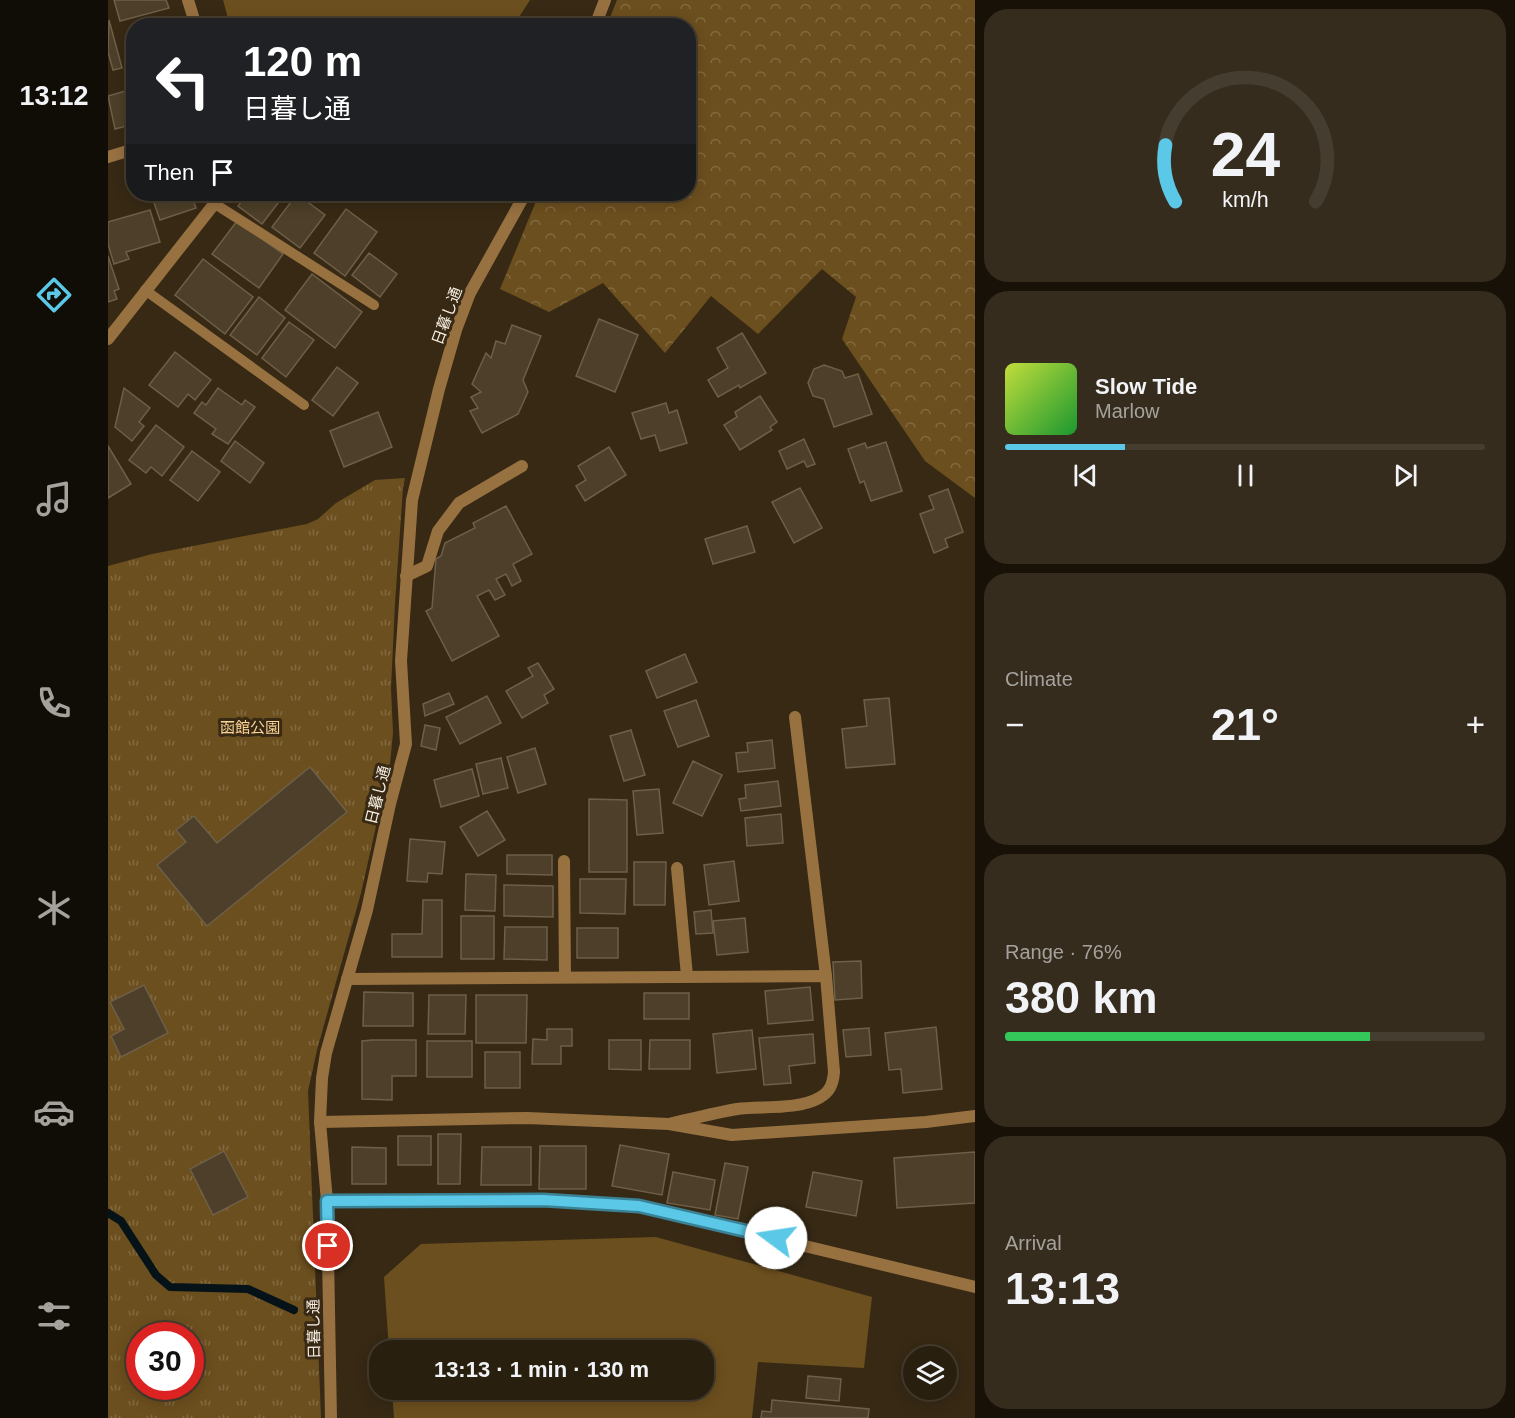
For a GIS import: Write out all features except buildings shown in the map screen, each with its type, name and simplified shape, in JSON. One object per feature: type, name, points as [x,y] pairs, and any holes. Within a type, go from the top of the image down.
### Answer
[{"type":"street","points":[[188,0],[194,18]]},
{"type":"street","points":[[598,18],[605,0]]},
{"type":"street","points":[[108,157],[126,151]]},
{"type":"street","points":[[108,339],[217,201]]},
{"type":"street","name":"日暮し通","points":[[332,1418],[327,1201],[320,1122],[321,1078],[326,1053],[368,910],[390,804],[406,744],[401,661],[412,500],[456,330],[470,293],[521,201]]},
{"type":"street","points":[[406,576],[427,566],[438,531],[459,502],[522,466]]},
{"type":"street","points":[[669,1124],[737,1109],[804,1103],[818,1099],[828,1092],[834,1072],[826,976],[795,717]]},
{"type":"street","points":[[564,861],[565,977]]},
{"type":"street","points":[[677,868],[687,976]]},
{"type":"street","points":[[347,979],[826,976]]},
{"type":"street","points":[[320,1122],[526,1118],[669,1124],[732,1136],[926,1122],[975,1116]]},
{"type":"street","points":[[327,1201],[543,1200],[639,1206],[975,1287]]},
{"type":"lane","points":[[222,201],[374,305]]},
{"type":"lane","points":[[145,290],[304,405]]},
{"type":"green space","points":[[223,0],[530,0],[518,18],[228,18]]},
{"type":"green space","points":[[617,0],[975,0],[975,498],[925,461],[842,339],[856,297],[822,269],[758,334],[711,296],[665,353],[603,283],[549,312],[500,289],[536,201],[696,201],[696,18],[610,18]]},
{"type":"green space","name":"函館公園","points":[[405,478],[395,603],[391,689],[393,733],[390,764],[361,893],[317,1050],[308,1091],[321,1418],[108,1418],[108,566],[152,554],[307,524],[318,519],[336,503],[375,480]]},
{"type":"green space","points":[[656,1237],[872,1297],[864,1368],[758,1362],[752,1418],[394,1418],[393,1400],[714,1400],[714,1340],[388,1340],[384,1277],[421,1244]]},
{"type":"waterway","points":[[108,1213],[121,1221],[156,1275],[170,1287],[248,1289],[294,1310]]},
{"type":"route","points":[[328,1246],[327,1201],[543,1200],[639,1206],[776,1238]]}]
